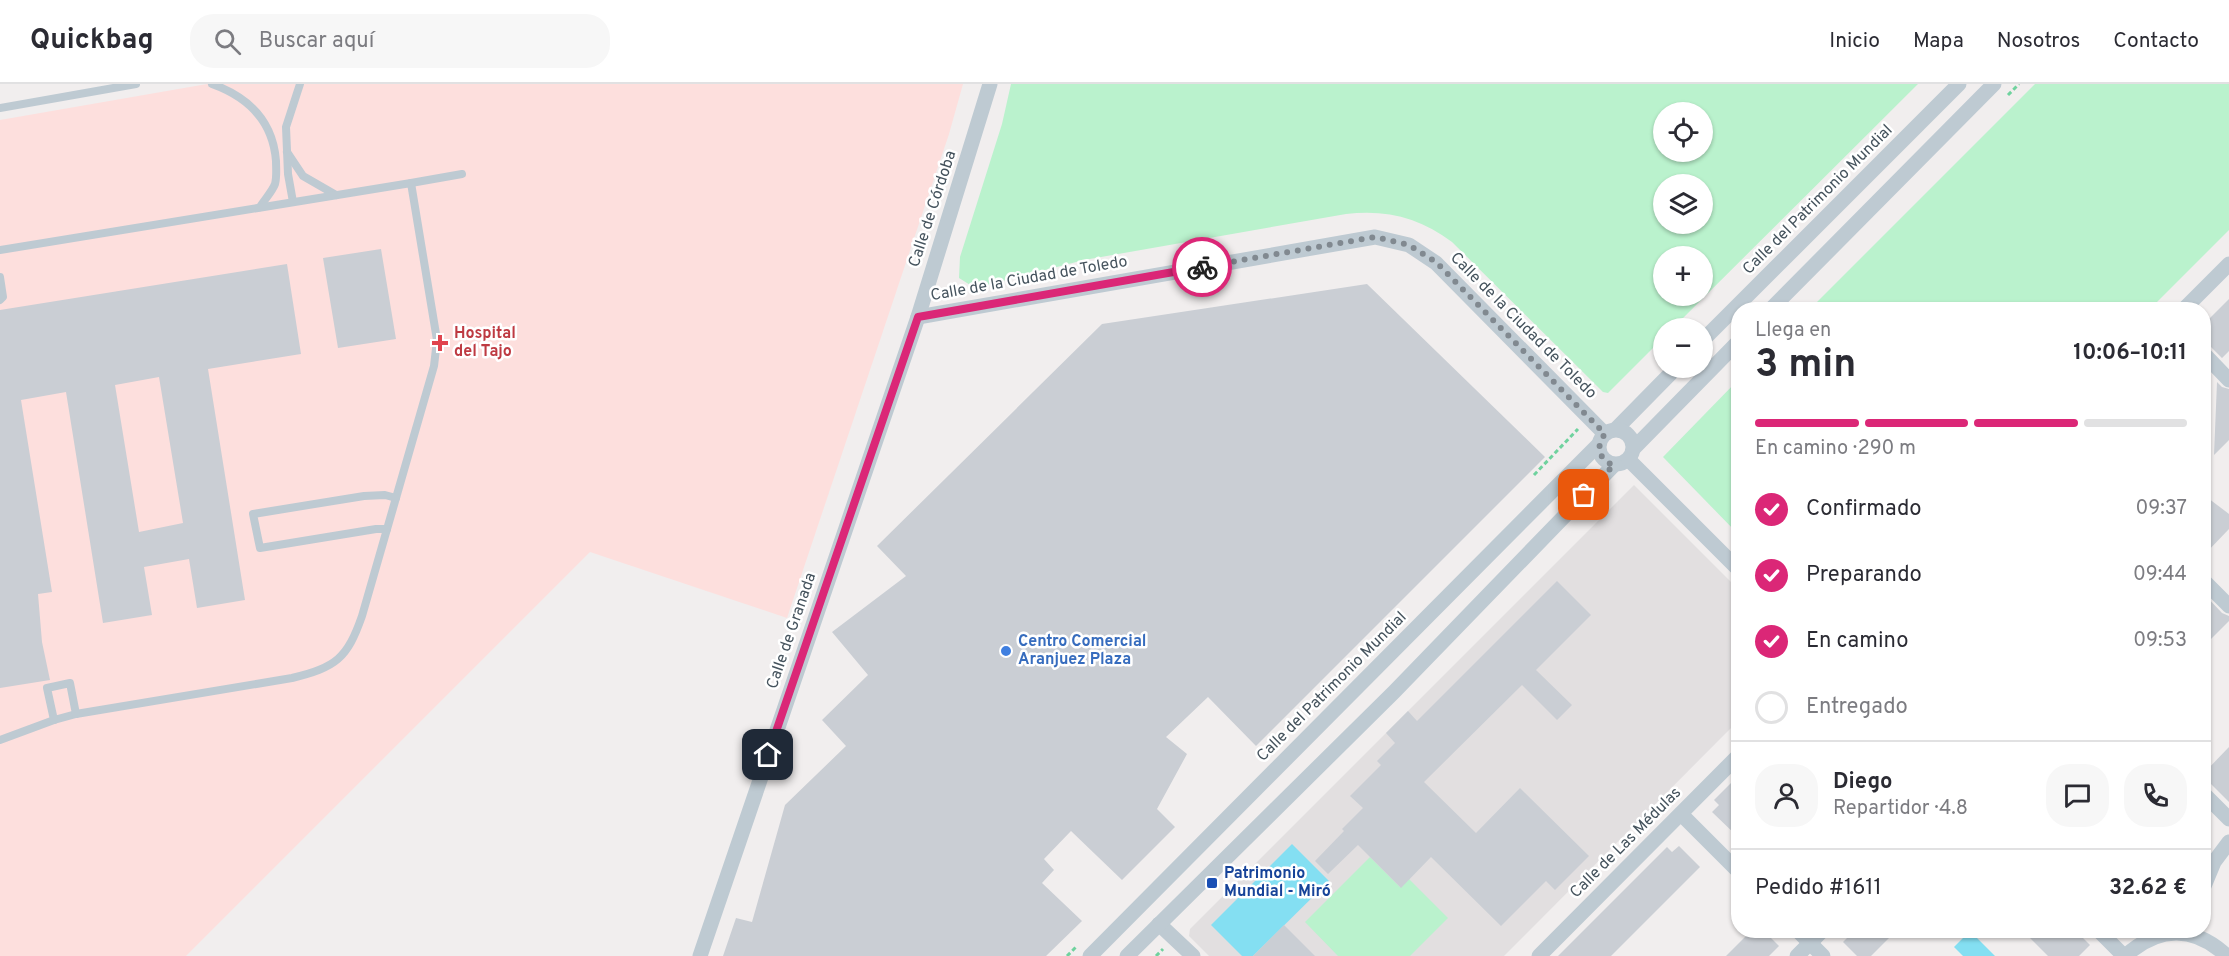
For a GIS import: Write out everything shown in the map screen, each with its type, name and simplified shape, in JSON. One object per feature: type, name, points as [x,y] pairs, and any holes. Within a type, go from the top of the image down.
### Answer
[{"type":"street","name":"Calle de Córdoba","points":[[918,317],[990,84]]},
{"type":"street","name":"Calle del Patrimonio Mundial","points":[[1741,302],[1959,84]]},
{"type":"street","points":[[1778,302],[1994,84]]},
{"type":"street","name":"Calle de la Ciudad de Toledo","points":[[918,317],[1375,237],[1409,245],[1436,262],[1607,436]]},
{"type":"street","points":[[2191,302],[2229,264]]},
{"type":"street","name":"Calle del Patrimonio Mundial","points":[[1713,330],[1731,312]]},
{"type":"street","name":"Calle de Granada","points":[[700,956],[918,317]]},
{"type":"street","points":[[1127,956],[1394,692],[1731,349]]},
{"type":"street","points":[[2211,361],[2229,380]]},
{"type":"street","name":"Calle del Patrimonio Mundial","points":[[1090,956],[1666,378]]},
{"type":"street","points":[[1627,433],[1633,442],[1626,457],[1604,460],[1599,450],[1607,436],[1627,433]]},
{"type":"street","points":[[1626,457],[1731,561]]},
{"type":"street","points":[[2211,588],[2229,606]]},
{"type":"street","name":"Calle de Las Médulas","points":[[1539,956],[1731,763]]},
{"type":"street","points":[[2211,801],[2229,819]]},
{"type":"street","points":[[1681,814],[1731,864]]},
{"type":"street","points":[[2211,869],[2229,842]]},
{"type":"street","points":[[1159,924],[1193,956]]},
{"type":"street","points":[[1805,938],[1823,956]]},
{"type":"street","points":[[1797,956],[1815,938]]},
{"type":"street","points":[[2106,938],[2124,956],[2138,944],[2152,938]]},
{"type":"street","points":[[2204,938],[2227,956]]},
{"type":"lane","points":[[0,108],[136,84]]},
{"type":"lane","points":[[212,84],[237,95],[254,108],[267,126],[275,148],[275,184],[260,207]]},
{"type":"lane","points":[[293,202],[286,152],[286,127],[300,84]]},
{"type":"lane","name":"Calle de Córdoba","points":[[982,84],[982,111]]},
{"type":"lane","points":[[286,152],[303,176],[336,195]]},
{"type":"lane","points":[[0,250],[462,174]]},
{"type":"lane","points":[[0,740],[76,714],[292,678],[319,671],[340,659],[354,638],[358,627],[434,366],[437,340],[411,183]]},
{"type":"lane","points":[[0,277],[3,297],[0,300]]},
{"type":"lane","points":[[387,529],[260,548],[253,514],[364,496],[385,495],[396,498]]},
{"type":"lane","points":[[54,720],[47,688],[70,683],[76,714]]},
{"type":"path","points":[[1534,475],[1579,429],[1573,422]]},
{"type":"path","points":[[1156,956],[1165,946]]},
{"type":"shaded area","name":"Hospital del Tajo","points":[[207,84],[963,84],[949,134],[787,618],[590,552],[186,956],[0,956],[0,120]]},
{"type":"shaded area","points":[[1634,485],[1731,582],[1731,728],[1504,956],[1209,956],[1189,936],[1190,929]]},
{"type":"green space","points":[[1011,84],[1918,84],[1713,288],[1713,246],[1653,246],[1653,306],[1695,306],[1683,318],[1653,318],[1653,348],[1608,393],[1603,392],[1452,242],[1415,221],[1389,214],[1346,214],[1084,260],[975,288],[959,278],[960,257],[1002,124]]},
{"type":"green space","points":[[2035,84],[2229,84],[2229,230],[2157,302],[1817,302]]},
{"type":"green space","points":[[1731,387],[1731,527],[1663,457]]},
{"type":"green space","points":[[1370,857],[1400,887],[1409,879],[1448,918],[1410,956],[1338,956],[1305,922]]},
{"type":"water","points":[[1292,844],[1329,881],[1253,956],[1242,956],[1211,925]]},
{"type":"water","points":[[1963,938],[1977,938],[1995,956],[1963,956],[1954,947]]},
{"type":"building","points":[[381,249],[396,339],[338,348],[323,258]]},
{"type":"building","points":[[287,264],[301,354],[208,369],[245,600],[197,608],[189,559],[144,567],[152,615],[103,623],[66,392],[21,400],[52,592],[38,594],[42,642],[50,680],[0,688],[0,310]],"holes":[[[159,377],[183,523],[139,532],[115,385]]]},
{"type":"building","points":[[1367,284],[1545,457],[1256,746],[1208,697],[1166,737],[1187,754],[1157,809],[1175,827],[1122,880],[1071,831],[1044,859],[1054,870],[1042,883],[1082,921],[1046,956],[723,956],[736,918],[752,922],[785,805],[846,746],[822,720],[868,675],[832,632],[906,576],[877,546],[1102,324]]},
{"type":"building","points":[[2229,299],[2229,351],[2222,358],[2211,347],[2211,317]]},
{"type":"building","points":[[2217,382],[2229,389],[2229,440],[2214,455]]},
{"type":"building","points":[[2211,500],[2229,514],[2229,529],[2211,548]]},
{"type":"building","points":[[1557,581],[1591,615],[1536,670],[1572,705],[1557,720],[1522,685],[1424,782],[1476,833],[1520,788],[1589,856],[1555,890],[1546,881],[1501,926],[1431,857],[1401,888],[1358,845],[1328,874],[1315,861],[1363,808],[1350,796],[1381,765],[1377,761],[1395,743],[1386,733],[1408,711],[1417,721]]},
{"type":"building","points":[[2211,601],[2222,613],[2229,616],[2229,621],[2211,639]]},
{"type":"building","points":[[2229,747],[2229,802],[2211,784],[2211,766]]},
{"type":"building","points":[[1731,783],[1731,830],[1712,812],[1719,805],[1714,800]]},
{"type":"building","points":[[1679,846],[1700,867],[1611,956],[1558,956],[1667,847],[1672,852]]},
{"type":"building","points":[[1284,925],[1315,956],[1253,956]]},
{"type":"building","points":[[1744,938],[1771,938],[1779,946],[1769,956],[1726,956]]},
{"type":"building","points":[[1847,938],[1889,938],[1871,956],[1857,956],[1843,942]]},
{"type":"building","points":[[2030,938],[2083,938],[2090,945],[2079,956],[2048,956]]},
{"type":"way so far","points":[[1202,267],[1375,237],[1409,245],[1436,262],[1605,434],[1601,438],[1599,450],[1604,460],[1614,465],[1584,495]]},
{"type":"place","name":"Hospital del Tajo","points":[[440,343]]},
{"type":"place","name":"Centro Comercial Aranjuez Plaza","points":[[1006,651]]},
{"type":"place","name":"Patrimonio Mundial - Miró","points":[[1212,883]]},
{"type":"route","points":[[768,755],[918,317],[1202,267]]}]
